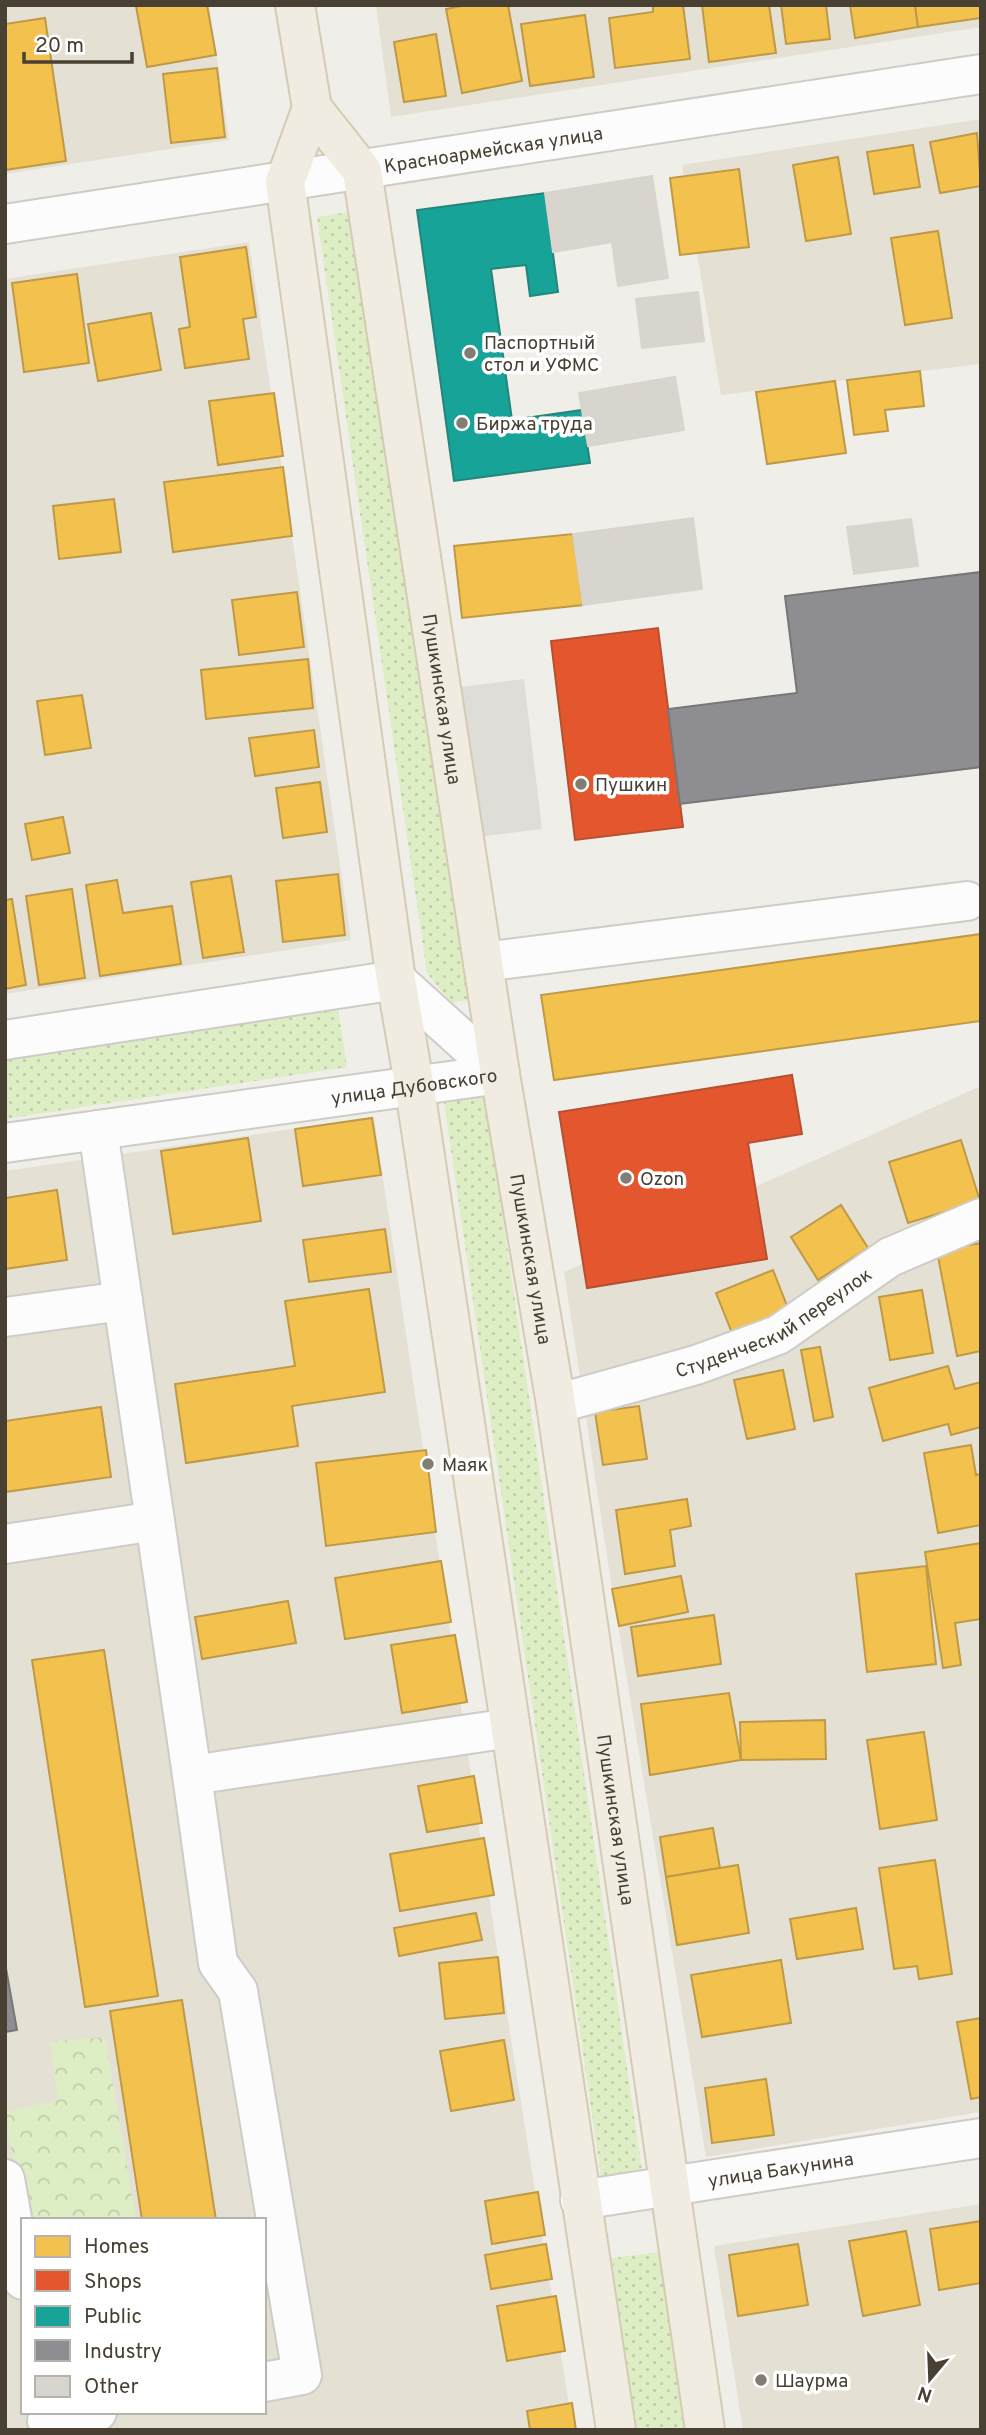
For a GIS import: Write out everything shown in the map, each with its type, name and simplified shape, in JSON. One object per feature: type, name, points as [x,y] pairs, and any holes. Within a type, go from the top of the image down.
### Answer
[{"type":"main road","name":"Пушкинская улица","points":[[295,5],[312,108],[362,171],[500,1073],[556,1404],[705,2430]]},
{"type":"main road","name":"Пушкинская улица","points":[[312,108],[285,182],[396,980],[414,1083],[616,2430]]},
{"type":"street","name":"Красноармейская улица","points":[[5,224],[981,75]]},
{"type":"street","points":[[483,962],[967,901]]},
{"type":"street","points":[[5,1040],[396,980]]},
{"type":"street","name":"улица Дубовского","points":[[396,980],[500,1073]]},
{"type":"street","name":"улица Дубовского","points":[[5,1143],[414,1083],[500,1073]]},
{"type":"street","points":[[98,1130],[218,1963],[238,1991],[302,2375],[266,2382]]},
{"type":"street","name":"Студенческий переулок","points":[[556,1404],[696,1365],[778,1335],[890,1257],[981,1218]]},
{"type":"street","points":[[5,1317],[123,1301]]},
{"type":"street","points":[[5,1544],[155,1521]]},
{"type":"street","points":[[192,1775],[510,1728]]},
{"type":"street","name":"улица Бакунина","points":[[580,2200],[981,2138]]},
{"type":"street","points":[[5,2179],[21,2269]]},
{"type":"street","points":[[50,2421],[87,2414]]},
{"type":"shaded area","points":[[5,5],[209,5],[229,140],[5,174]]},
{"type":"shaded area","points":[[376,5],[981,5],[981,27],[391,117]]},
{"type":"shaded area","points":[[981,119],[981,364],[721,395],[682,165]]},
{"type":"shaded area","points":[[249,242],[351,940],[5,994],[5,279]]},
{"type":"shaded area","points":[[524,679],[542,829],[479,837],[461,687]]},
{"type":"shaded area","points":[[981,1086],[981,2112],[706,2157],[612,1589],[564,1272]]},
{"type":"shaded area","points":[[374,1117],[498,1957],[573,2430],[5,2430],[5,1171]]},
{"type":"shaded area","points":[[981,2204],[981,2430],[743,2430],[714,2246]]},
{"type":"green space","points":[[349,212],[470,1000],[451,1003],[427,973],[317,217]]},
{"type":"green space","points":[[338,1009],[347,1067],[5,1119],[5,1059]]},
{"type":"green space","points":[[485,1096],[643,2177],[602,2183],[444,1102]]},
{"type":"green space","points":[[105,2037],[136,2218],[23,2218],[5,2112],[58,2100],[50,2042]]},
{"type":"green space","points":[[659,2252],[684,2430],[636,2430],[612,2258]]},
{"type":"building: Homes","points":[[207,5],[216,55],[147,67],[136,6]]},
{"type":"building: Homes","points":[[466,5],[508,5],[522,81],[462,93],[446,9]]},
{"type":"building: Homes","points":[[653,5],[683,5],[690,59],[615,68],[609,18],[653,12]]},
{"type":"building: Homes","points":[[702,5],[769,5],[776,53],[709,62]]},
{"type":"building: Homes","points":[[781,5],[826,5],[830,39],[786,44]]},
{"type":"building: Homes","points":[[850,5],[915,5],[918,27],[855,38]]},
{"type":"building: Homes","points":[[915,5],[981,5],[981,18],[918,27]]},
{"type":"building: Homes","points":[[585,15],[594,77],[530,86],[521,24]]},
{"type":"building: Homes","points":[[45,18],[66,161],[5,170],[5,24]]},
{"type":"building: Homes","points":[[436,34],[446,96],[404,102],[394,42]]},
{"type":"building: Homes","points":[[217,68],[225,137],[171,143],[163,74]]},
{"type":"building: Homes","points":[[977,133],[981,186],[940,193],[930,142]]},
{"type":"building: Homes","points":[[913,145],[920,187],[874,194],[867,152]]},
{"type":"building: Homes","points":[[838,157],[851,234],[806,241],[793,165]]},
{"type":"building: Homes","points":[[739,169],[749,247],[680,255],[670,178]]},
{"type":"building: Homes","points":[[938,231],[952,318],[905,325],[891,238]]},
{"type":"building: Homes","points":[[246,247],[256,317],[243,319],[249,359],[185,368],[179,329],[190,327],[180,257]]},
{"type":"building: Homes","points":[[77,274],[89,363],[24,372],[12,283]]},
{"type":"building: Homes","points":[[151,313],[161,370],[98,381],[88,324]]},
{"type":"building: Homes","points":[[920,371],[924,406],[885,410],[888,431],[854,435],[847,380]]},
{"type":"building: Homes","points":[[835,381],[846,453],[767,464],[756,392]]},
{"type":"building: Homes","points":[[274,393],[283,456],[218,465],[209,401]]},
{"type":"building: Homes","points":[[283,467],[292,536],[173,552],[164,482]]},
{"type":"building: Homes","points":[[114,499],[121,552],[59,559],[53,506]]},
{"type":"building: Homes","points":[[573,534],[583,605],[462,618],[454,546]]},
{"type":"building: Homes","points":[[297,592],[304,647],[239,655],[232,600]]},
{"type":"building: Homes","points":[[308,659],[313,708],[206,719],[201,670]]},
{"type":"building: Homes","points":[[82,695],[91,748],[45,755],[37,701]]},
{"type":"building: Homes","points":[[314,730],[319,767],[255,776],[249,738]]},
{"type":"building: Homes","points":[[320,782],[327,832],[283,838],[276,788]]},
{"type":"building: Homes","points":[[63,817],[70,853],[32,860],[25,824]]},
{"type":"building: Homes","points":[[338,874],[345,935],[283,942],[276,881]]},
{"type":"building: Homes","points":[[231,876],[244,952],[203,958],[191,882]]},
{"type":"building: Homes","points":[[117,880],[123,913],[172,906],[181,964],[100,976],[86,885]]},
{"type":"building: Homes","points":[[72,889],[85,978],[39,985],[26,896]]},
{"type":"building: Homes","points":[[12,899],[26,985],[5,989],[5,900]]},
{"type":"building: Homes","points":[[981,934],[981,1021],[554,1080],[541,995]]},
{"type":"building: Homes","points":[[372,1118],[381,1175],[303,1186],[295,1129]]},
{"type":"building: Homes","points":[[248,1138],[261,1221],[173,1234],[161,1151]]},
{"type":"building: Homes","points":[[961,1140],[980,1201],[908,1223],[889,1162]]},
{"type":"building: Homes","points":[[57,1190],[67,1260],[5,1269],[5,1198]]},
{"type":"building: Homes","points":[[841,1205],[868,1248],[818,1280],[791,1237]]},
{"type":"building: Homes","points":[[385,1229],[391,1272],[309,1282],[303,1240]]},
{"type":"building: Homes","points":[[981,1243],[981,1351],[957,1356],[937,1251]]},
{"type":"building: Homes","points":[[773,1270],[789,1311],[732,1333],[716,1293]]},
{"type":"building: Homes","points":[[369,1289],[385,1392],[292,1406],[298,1446],[186,1463],[175,1384],[295,1366],[285,1301]]},
{"type":"building: Homes","points":[[922,1290],[933,1353],[890,1360],[879,1297]]},
{"type":"building: Homes","points":[[820,1347],[833,1417],[814,1421],[801,1350]]},
{"type":"building: Homes","points":[[948,1366],[955,1389],[981,1382],[981,1427],[951,1435],[948,1424],[883,1441],[869,1388]]},
{"type":"building: Homes","points":[[783,1370],[795,1429],[747,1439],[734,1380]]},
{"type":"building: Homes","points":[[639,1406],[647,1459],[603,1465],[595,1412]]},
{"type":"building: Homes","points":[[101,1407],[111,1477],[5,1492],[5,1421]]},
{"type":"building: Homes","points":[[971,1445],[976,1475],[981,1474],[981,1525],[938,1533],[924,1453]]},
{"type":"building: Homes","points":[[426,1450],[436,1532],[326,1546],[316,1463]]},
{"type":"building: Homes","points":[[687,1499],[691,1526],[670,1530],[675,1566],[625,1574],[616,1510]]},
{"type":"building: Homes","points":[[981,1543],[981,1619],[955,1623],[961,1665],[943,1668],[925,1552]]},
{"type":"building: Homes","points":[[441,1561],[451,1622],[345,1639],[335,1578]]},
{"type":"building: Homes","points":[[926,1566],[936,1664],[867,1672],[856,1574]]},
{"type":"building: Homes","points":[[681,1576],[688,1612],[619,1626],[612,1589]]},
{"type":"building: Homes","points":[[288,1601],[296,1643],[202,1659],[195,1617]]},
{"type":"building: Homes","points":[[714,1615],[721,1664],[638,1676],[631,1627]]},
{"type":"building: Homes","points":[[455,1635],[467,1702],[402,1713],[391,1645]]},
{"type":"building: Homes","points":[[104,1650],[158,1996],[85,2007],[32,1660]]},
{"type":"building: Homes","points":[[729,1693],[741,1760],[650,1775],[641,1704]]},
{"type":"building: Homes","points":[[825,1720],[826,1759],[741,1760],[740,1722]]},
{"type":"building: Homes","points":[[924,1732],[937,1820],[880,1829],[867,1740]]},
{"type":"building: Homes","points":[[474,1776],[482,1823],[427,1832],[418,1786]]},
{"type":"building: Homes","points":[[713,1828],[720,1868],[666,1877],[660,1837]]},
{"type":"building: Homes","points":[[484,1838],[494,1895],[400,1911],[390,1854]]},
{"type":"building: Homes","points":[[935,1860],[952,1974],[919,1979],[917,1966],[894,1969],[879,1868]]},
{"type":"building: Homes","points":[[738,1865],[749,1933],[677,1945],[666,1877]]},
{"type":"building: Homes","points":[[856,1908],[863,1949],[797,1959],[790,1919]]},
{"type":"building: Homes","points":[[476,1913],[482,1940],[399,1956],[394,1928]]},
{"type":"building: Homes","points":[[498,1957],[504,2013],[445,2019],[439,1963]]},
{"type":"building: Homes","points":[[781,1960],[791,2023],[702,2037],[691,1975]]},
{"type":"building: Homes","points":[[182,2000],[216,2218],[142,2218],[110,2011]]},
{"type":"building: Homes","points":[[981,2018],[981,2097],[971,2099],[957,2022]]},
{"type":"building: Homes","points":[[504,2040],[514,2100],[451,2111],[440,2051]]},
{"type":"building: Homes","points":[[766,2079],[774,2135],[712,2143],[705,2088]]},
{"type":"building: Homes","points":[[538,2192],[545,2235],[492,2244],[485,2201]]},
{"type":"building: Homes","points":[[981,2221],[981,2283],[939,2290],[930,2229]]},
{"type":"building: Homes","points":[[906,2231],[920,2305],[863,2316],[849,2241]]},
{"type":"building: Homes","points":[[546,2244],[552,2279],[491,2289],[485,2255]]},
{"type":"building: Homes","points":[[798,2244],[808,2305],[738,2316],[729,2255]]},
{"type":"building: Homes","points":[[556,2296],[565,2351],[507,2361],[497,2306]]},
{"type":"building: Homes","points":[[572,2403],[576,2430],[530,2430],[527,2411]]},
{"type":"building: Shops","points":[[658,628],[683,827],[575,840],[551,641]]},
{"type":"building: Shops","points":[[792,1075],[802,1134],[748,1143],[767,1259],[587,1288],[559,1112]]},
{"type":"building: Public","name":"Паспортный стол и УФМС","points":[[545,193],[558,292],[530,296],[526,265],[491,269],[512,420],[582,410],[590,463],[454,481],[417,210]]},
{"type":"building: Industry","points":[[981,572],[981,767],[680,804],[668,709],[797,693],[785,596]]},
{"type":"building: Industry","points":[[5,1963],[17,2030],[5,2032]]},
{"type":"building: Other","points":[[652,176],[668,278],[618,286],[612,242],[553,252],[545,193]]},
{"type":"building: Other","points":[[698,292],[704,341],[642,348],[636,299]]},
{"type":"building: Other","points":[[675,377],[684,430],[588,446],[579,393]]},
{"type":"building: Other","points":[[693,518],[702,589],[583,605],[573,534]]},
{"type":"building: Other","points":[[911,519],[918,566],[854,574],[847,527]]},
{"type":"place","name":"Паспортный стол и УФМС","points":[[470,353]]},
{"type":"place","name":"Биржа труда","points":[[462,423]]},
{"type":"place","name":"Пушкин","points":[[581,784]]},
{"type":"place","name":"Ozon","points":[[626,1178]]},
{"type":"place","name":"Маяк","points":[[428,1464]]},
{"type":"place","name":"Шаурма","points":[[761,2380]]}]
